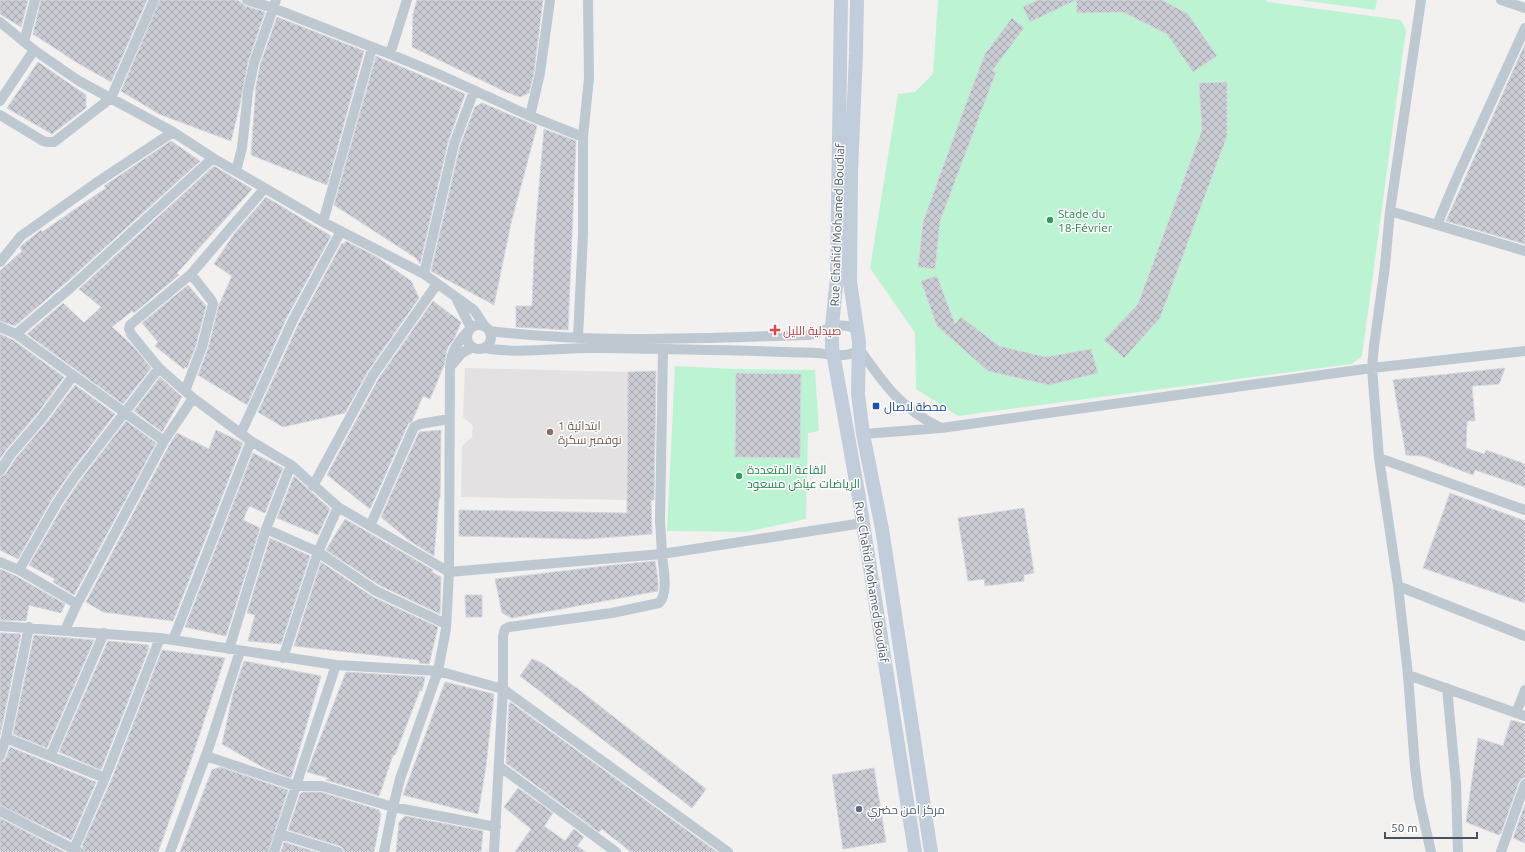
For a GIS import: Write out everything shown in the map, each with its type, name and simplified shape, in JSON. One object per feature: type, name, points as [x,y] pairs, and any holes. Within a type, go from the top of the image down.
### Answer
[{"type":"main road","name":"Rue Chahid Mohamed Boudiaf","points":[[841,0],[837,276],[832,326],[833,355],[863,523],[915,852]]},
{"type":"main road","name":"Rue Chahid Mohamed Boudiaf","points":[[856,0],[851,172],[850,282],[860,350],[858,394],[863,434],[882,529],[931,852]]},
{"type":"street","points":[[24,42],[35,0]]},
{"type":"street","points":[[0,115],[43,141],[54,142],[111,98],[154,0]]},
{"type":"street","points":[[248,0],[275,4],[372,48],[436,73],[530,116],[583,137]]},
{"type":"street","points":[[390,54],[406,0]]},
{"type":"street","points":[[530,116],[540,73],[550,0]]},
{"type":"street","points":[[578,338],[582,234],[583,137],[589,78],[588,0]]},
{"type":"street","points":[[1421,0],[1390,211],[1385,266],[1372,368],[1378,458],[1398,586],[1419,798],[1431,852]]},
{"type":"street","points":[[1501,0],[1525,8]]},
{"type":"street","points":[[236,171],[242,148],[250,81],[254,63],[275,4]]},
{"type":"street","points":[[0,22],[34,50],[79,81],[173,132],[212,158],[323,222],[424,274],[457,300],[474,310],[487,328],[492,339],[488,346],[484,348]]},
{"type":"street","points":[[1437,225],[1454,184],[1525,28]]},
{"type":"street","points":[[323,222],[372,48]]},
{"type":"street","points":[[0,101],[34,50]]},
{"type":"street","points":[[424,274],[454,144],[474,91]]},
{"type":"street","points":[[0,262],[21,236],[96,183],[173,132]]},
{"type":"street","points":[[16,334],[68,290],[212,158]]},
{"type":"street","points":[[264,188],[190,274],[132,323],[130,327],[131,334],[160,368],[185,391],[251,441],[291,465],[338,507],[449,572],[662,554],[863,523]]},
{"type":"street","points":[[1390,211],[1525,251]]},
{"type":"street","points":[[241,433],[293,320],[341,231]]},
{"type":"street","points":[[185,391],[202,347],[213,304],[190,274]]},
{"type":"street","points":[[313,486],[373,375],[437,284]]},
{"type":"street","points":[[457,300],[470,330]]},
{"type":"street","points":[[384,852],[400,779],[438,671],[446,624],[449,572],[450,367],[452,353],[455,347],[470,330],[480,324],[487,328],[527,335],[578,338],[663,339],[807,336],[832,326],[842,325],[857,328]]},
{"type":"street","points":[[0,327],[16,334],[164,441]]},
{"type":"street","points":[[470,330],[467,334],[468,341],[473,347],[478,349],[484,348],[511,351],[579,348],[663,349],[814,352],[845,356],[860,350],[884,383],[898,399],[915,413],[941,428]]},
{"type":"street","points":[[450,367],[462,353],[473,347]]},
{"type":"street","points":[[494,852],[503,689],[503,636],[507,628],[612,613],[659,603],[665,592],[660,520],[663,349]]},
{"type":"street","points":[[863,434],[941,428],[1372,368],[1525,350]]},
{"type":"street","points":[[19,570],[57,503],[74,478],[124,412],[160,368]]},
{"type":"street","points":[[0,471],[11,454],[42,418],[73,376]]},
{"type":"street","points":[[65,630],[77,604],[164,441],[194,398]]},
{"type":"street","points":[[370,526],[414,427],[420,424],[449,419]]},
{"type":"street","points":[[172,640],[251,441]]},
{"type":"street","points":[[1378,458],[1525,510]]},
{"type":"street","points":[[229,649],[266,529],[291,465]]},
{"type":"street","points":[[283,658],[318,552],[338,507]]},
{"type":"street","points":[[266,529],[318,552],[376,591],[446,624]]},
{"type":"street","points":[[0,562],[19,570],[77,604]]},
{"type":"street","points":[[1398,586],[1525,636]]},
{"type":"street","points":[[0,626],[160,638],[336,665],[438,671],[503,689],[728,852]]},
{"type":"street","points":[[0,756],[6,738],[5,718],[29,627]]},
{"type":"street","points":[[51,755],[104,633]]},
{"type":"street","points":[[0,811],[77,851],[160,638]]},
{"type":"street","points":[[170,852],[206,756],[240,651]]},
{"type":"street","points":[[274,852],[336,665]]},
{"type":"street","points":[[1408,675],[1521,714],[1525,690]]},
{"type":"street","points":[[1447,688],[1456,784],[1458,852]]},
{"type":"street","points":[[6,738],[105,778]]},
{"type":"street","points":[[206,756],[296,786],[322,786],[393,807],[496,827]]},
{"type":"street","points":[[499,766],[616,852]]},
{"type":"street","points":[[1501,852],[1525,784]]},
{"type":"street","points":[[280,834],[338,852]]},
{"type":"shaded area","name":"ابتدائية 1 نوفمبر سكرة","points":[[465,368],[628,372],[627,500],[461,497],[462,446],[472,437],[473,426],[463,417]]},
{"type":"green space","name":"Stade du 18-Février","points":[[938,0],[1266,0],[1268,2],[1401,20],[1406,30],[1362,356],[1352,364],[958,416],[916,389],[915,333],[870,268],[898,94],[915,92],[933,74]]},
{"type":"green space","points":[[1299,0],[1377,0],[1375,10]]},
{"type":"green space","name":"القاعة المتعددة الرياضات عياض مسعود","points":[[675,366],[736,369],[815,370],[819,431],[808,433],[806,519],[746,532],[667,531]]},
{"type":"building","points":[[0,0],[28,0],[21,27],[0,14]]},
{"type":"building","points":[[41,0],[147,0],[111,82],[76,62],[33,34]]},
{"type":"building","points":[[160,0],[236,0],[245,6],[265,12],[248,62],[231,141],[159,114],[121,91]]},
{"type":"building","points":[[417,0],[543,0],[534,72],[529,93],[520,97],[504,91],[412,47],[413,14]]},
{"type":"building","points":[[1038,0],[1076,0],[1030,22],[1023,7]]},
{"type":"building","points":[[1076,0],[1162,0],[1188,14],[1217,56],[1193,72],[1167,34],[1123,12],[1077,13]]},
{"type":"building","points":[[277,17],[364,51],[327,185],[251,155],[256,86],[260,65]]},
{"type":"building","points":[[1012,18],[1024,28],[992,71],[996,72],[940,221],[935,269],[918,267],[923,222],[964,109],[985,54]]},
{"type":"building","points":[[1525,44],[1525,244],[1446,221]]},
{"type":"building","points":[[376,56],[465,94],[448,142],[420,264],[416,258],[334,205]]},
{"type":"building","points":[[38,62],[86,95],[86,108],[52,134],[7,108]]},
{"type":"building","points":[[1227,82],[1227,136],[1160,318],[1124,358],[1104,340],[1138,304],[1202,130],[1199,83]]},
{"type":"building","points":[[482,103],[537,126],[511,223],[494,305],[431,271],[460,146],[475,107]]},
{"type":"building","points":[[544,129],[576,141],[568,330],[516,327],[516,306],[532,306],[535,234]]},
{"type":"building","points":[[171,141],[200,161],[69,280],[15,326],[0,321],[0,271],[22,251],[20,248],[21,246],[41,230],[42,232],[106,188],[104,186]]},
{"type":"building","points":[[214,166],[252,189],[177,273],[179,275],[134,313],[132,311],[112,327],[132,345],[151,368],[123,404],[27,334],[63,303],[84,323],[101,307],[79,289]]},
{"type":"building","points":[[266,197],[331,236],[287,317],[247,405],[198,375],[208,349],[219,305],[232,276],[214,264],[234,234]]},
{"type":"building","points":[[346,241],[377,257],[411,281],[419,298],[368,371],[345,413],[283,427],[258,412],[299,323],[342,243],[344,244]]},
{"type":"building","points":[[937,276],[955,324],[961,317],[999,346],[1046,357],[1091,349],[1098,373],[1049,385],[988,371],[937,326],[921,281]]},
{"type":"building","points":[[188,285],[206,306],[196,345],[187,368],[185,367],[184,369],[155,346],[158,342],[142,323]]},
{"type":"building","points":[[433,301],[461,322],[455,337],[447,349],[444,365],[430,399],[423,396],[412,421],[408,424],[370,509],[327,475],[379,378]]},
{"type":"building","points":[[0,334],[13,340],[64,377],[37,414],[0,459]]},
{"type":"building","points":[[1505,368],[1499,384],[1472,386],[1475,421],[1467,421],[1466,448],[1484,454],[1486,450],[1525,464],[1525,487],[1475,470],[1473,475],[1423,456],[1406,455],[1393,380]]},
{"type":"building","points":[[656,371],[654,500],[651,500],[652,534],[587,539],[459,536],[459,510],[627,513],[628,372]]},
{"type":"building","points":[[736,373],[801,374],[800,458],[735,457]]},
{"type":"building","points":[[160,377],[182,397],[162,432],[134,411]]},
{"type":"building","points":[[75,385],[115,414],[69,474],[52,499],[18,559],[0,550],[0,477],[5,475],[16,458],[47,422]]},
{"type":"building","points":[[126,421],[156,443],[74,595],[53,582],[55,579],[29,565],[63,506],[79,482]]},
{"type":"building","points":[[216,430],[243,443],[173,621],[103,612],[86,602],[177,433],[209,449]]},
{"type":"building","points":[[441,430],[440,498],[434,556],[410,541],[381,517],[419,432]]},
{"type":"building","points":[[253,453],[283,468],[265,513],[249,506],[243,520],[260,528],[226,636],[185,627]]},
{"type":"building","points":[[294,476],[330,509],[318,535],[277,518]]},
{"type":"building","points":[[1450,493],[1525,521],[1525,603],[1423,568]]},
{"type":"building","points":[[1024,508],[1034,573],[1024,575],[1024,581],[985,586],[984,579],[968,581],[958,518]]},
{"type":"building","points":[[345,519],[433,570],[432,572],[441,577],[440,614],[379,585],[326,550]]},
{"type":"building","points":[[270,538],[310,556],[281,644],[248,641],[255,615],[247,613]]},
{"type":"building","points":[[655,561],[658,591],[512,618],[502,613],[495,579]]},
{"type":"building","points":[[321,562],[373,597],[438,627],[429,664],[419,663],[419,660],[294,646]]},
{"type":"building","points":[[0,569],[16,576],[65,604],[61,613],[29,605],[26,621],[0,620]]},
{"type":"building","points":[[465,595],[482,595],[482,617],[466,617]]},
{"type":"building","points":[[0,633],[21,634],[0,735]]},
{"type":"building","points":[[34,635],[94,640],[47,748],[13,734]]},
{"type":"building","points":[[108,641],[149,645],[149,648],[101,770],[59,752]]},
{"type":"building","points":[[162,650],[225,658],[158,852],[85,852],[82,846],[111,781]]},
{"type":"building","points":[[532,659],[542,663],[578,689],[706,789],[692,808],[520,676]]},
{"type":"building","points":[[244,661],[321,676],[291,778],[266,769],[222,744],[233,694]]},
{"type":"building","points":[[346,672],[425,677],[422,691],[420,690],[395,755],[393,755],[379,796],[326,780],[329,778],[307,772]]},
{"type":"building","points":[[445,682],[494,694],[486,766],[478,814],[403,795]]},
{"type":"building","points":[[510,702],[717,852],[631,852],[602,829],[599,832],[506,763]]},
{"type":"building","points":[[1511,720],[1525,724],[1525,778],[1521,779],[1519,782],[1499,835],[1466,822],[1478,738],[1503,746]]},
{"type":"building","points":[[10,747],[96,782],[71,840],[0,805],[0,762],[4,761],[6,758]]},
{"type":"building","points":[[220,767],[288,790],[268,852],[180,852],[212,770]]},
{"type":"building","name":"مركز امن حضري","points":[[874,768],[886,842],[843,849],[832,775]]},
{"type":"building","points":[[518,788],[553,813],[544,826],[565,841],[574,829],[584,837],[577,846],[586,852],[515,852],[531,829],[504,807]]},
{"type":"building","points":[[303,792],[321,792],[379,810],[381,815],[374,852],[344,852],[343,848],[340,846],[288,830],[300,794]]},
{"type":"building","points":[[1525,804],[1525,843],[1513,838]]},
{"type":"building","points":[[405,816],[483,831],[481,852],[396,852],[399,822]]},
{"type":"building","points":[[0,818],[65,852],[0,852]]},
{"type":"building","points":[[284,842],[316,852],[281,852]]},
{"type":"place","name":"Stade du 18-Février","points":[[1050,220]]},
{"type":"place","name":"صيدلية الليل","points":[[775,330]]},
{"type":"place","name":"محطة لاصال","points":[[876,406]]},
{"type":"place","name":"ابتدائية 1 نوفمبر سكرة","points":[[550,432]]},
{"type":"place","name":"القاعة المتعددة الرياضات عياض مسعود","points":[[739,476]]},
{"type":"place","name":"مركز امن حضري","points":[[859,809]]}]
